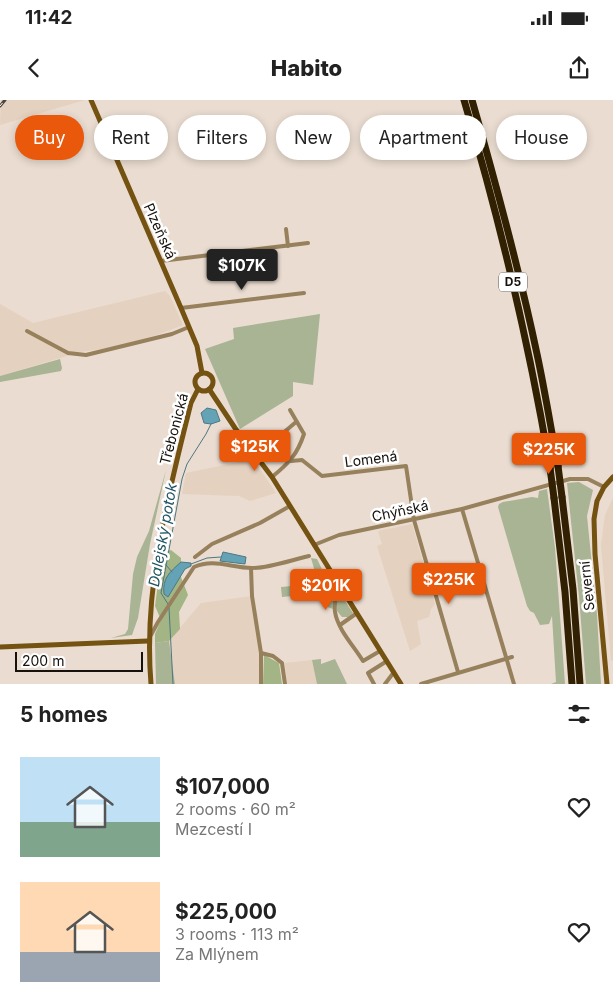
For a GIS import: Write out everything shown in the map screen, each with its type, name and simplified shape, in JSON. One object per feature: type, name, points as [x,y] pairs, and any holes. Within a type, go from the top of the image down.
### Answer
[{"type":"highway","name":"D5","points":[[464,100],[518,300],[562,496],[573,589],[580,684]]},
{"type":"highway","name":"D5","points":[[472,100],[504,214],[538,355],[554,467],[554,498],[565,592],[572,684]]},
{"type":"main road","name":"Plzeňská","points":[[91,100],[189,327],[198,351],[202,373]]},
{"type":"main road","name":"Plzeňská","points":[[198,389],[195,381],[198,376],[202,373],[208,374],[212,379],[210,389],[235,428],[272,477],[401,684]]},
{"type":"main road","points":[[198,389],[203,391],[210,389]]},
{"type":"main road","name":"Třebonická","points":[[151,684],[148,640],[159,542],[189,411],[193,396],[198,389]]},
{"type":"main road","points":[[604,487],[613,477]]},
{"type":"main road","name":"Severní","points":[[604,487],[595,510],[594,531],[607,684]]},
{"type":"main road","points":[[0,647],[148,640]]},
{"type":"street","points":[[286,229],[288,246]]},
{"type":"street","points":[[161,261],[308,243]]},
{"type":"street","points":[[181,308],[304,293]]},
{"type":"street","points":[[27,331],[68,353],[86,355],[172,334],[189,327]]},
{"type":"street","points":[[272,477],[291,461],[298,450],[304,434],[290,410]]},
{"type":"street","points":[[256,456],[296,422]]},
{"type":"street","name":"Lomená","points":[[291,461],[302,460],[322,476],[406,466],[414,520]]},
{"type":"street","name":"Chýňská","points":[[314,545],[339,535],[462,509],[578,478],[588,479],[604,487]]},
{"type":"street","points":[[196,557],[212,544],[260,523],[290,506]]},
{"type":"street","points":[[462,509],[514,684]]},
{"type":"street","points":[[414,520],[458,672]]},
{"type":"street","points":[[148,640],[166,608],[194,567],[200,564],[216,562],[251,568],[309,556]]},
{"type":"street","points":[[251,568],[252,596],[261,653],[261,684]]},
{"type":"street","points":[[342,590],[336,592],[335,613],[342,632],[349,639],[363,661],[380,651]]},
{"type":"street","points":[[340,625],[356,613]]},
{"type":"street","points":[[261,653],[273,656],[282,664],[285,684]]},
{"type":"street","points":[[421,684],[512,656]]},
{"type":"street","points":[[374,684],[368,673],[387,662]]},
{"type":"street","points":[[385,684],[394,672]]},
{"type":"shaded area","points":[[1,100],[85,100],[34,115],[15,115],[15,121],[0,125]]},
{"type":"shaded area","points":[[165,291],[170,296],[183,325],[157,335],[109,348],[80,352],[0,376],[0,304],[33,323]]},
{"type":"shaded area","points":[[253,459],[276,493],[250,501],[239,496],[182,494],[186,473]]},
{"type":"shaded area","points":[[613,498],[613,660],[611,661],[601,545],[605,515]]},
{"type":"shaded area","points":[[412,524],[435,604],[431,609],[429,617],[417,621],[421,644],[410,651],[377,546],[382,544],[378,531]]},
{"type":"shaded area","points":[[252,596],[261,653],[259,684],[175,684],[169,641],[201,603]]},
{"type":"shaded area","points":[[312,660],[317,684],[287,684],[285,663]]},
{"type":"green space","points":[[320,314],[313,385],[293,382],[293,396],[240,429],[205,349],[234,339],[233,328]]},
{"type":"green space","points":[[60,359],[61,371],[0,382],[0,376]]},
{"type":"green space","points":[[166,470],[150,544],[138,618],[132,635],[111,638],[125,634],[128,629],[133,574],[137,557],[149,531]]},
{"type":"green space","points":[[579,482],[593,490],[587,516],[597,615],[601,684],[586,684],[567,483]]},
{"type":"green space","points":[[547,489],[555,548],[565,684],[551,684],[556,682],[552,616],[549,624],[540,625],[534,613],[527,606],[498,507],[503,502],[532,497],[538,498],[539,491]]},
{"type":"green space","points":[[171,550],[181,558],[181,577],[188,595],[179,612],[180,629],[169,641],[155,643],[155,634],[161,620],[155,606],[162,553]]},
{"type":"green space","points":[[311,558],[317,559],[334,594],[333,609],[325,606]]},
{"type":"green space","points":[[302,585],[302,595],[282,597],[281,587]]},
{"type":"green space","points":[[340,593],[353,613],[348,617],[342,617],[337,611],[336,597]]},
{"type":"green space","points":[[169,641],[175,684],[156,684],[155,643]]},
{"type":"green space","points":[[264,655],[279,663],[282,684],[263,684]]},
{"type":"green space","points":[[321,659],[321,664],[335,659],[347,684],[317,684],[312,660]]},
{"type":"water","points":[[207,408],[216,410],[220,421],[211,424],[204,423],[201,413]]},
{"type":"water","points":[[223,552],[246,557],[245,564],[220,561]]},
{"type":"water","points":[[181,562],[191,563],[191,566],[185,569],[168,597],[164,594],[164,584],[170,572]]},
{"type":"waterway","name":"Dalejský potok","points":[[168,604],[161,593],[182,479],[187,464],[211,424]]},
{"type":"waterway","points":[[191,564],[207,558],[221,557]]},
{"type":"waterway","name":"Dalejský potok","points":[[166,565],[172,572]]},
{"type":"waterway","name":"Dalejský potok","points":[[169,608],[173,684]]},
{"type":"railway","points":[[0,106],[5,100]]}]
